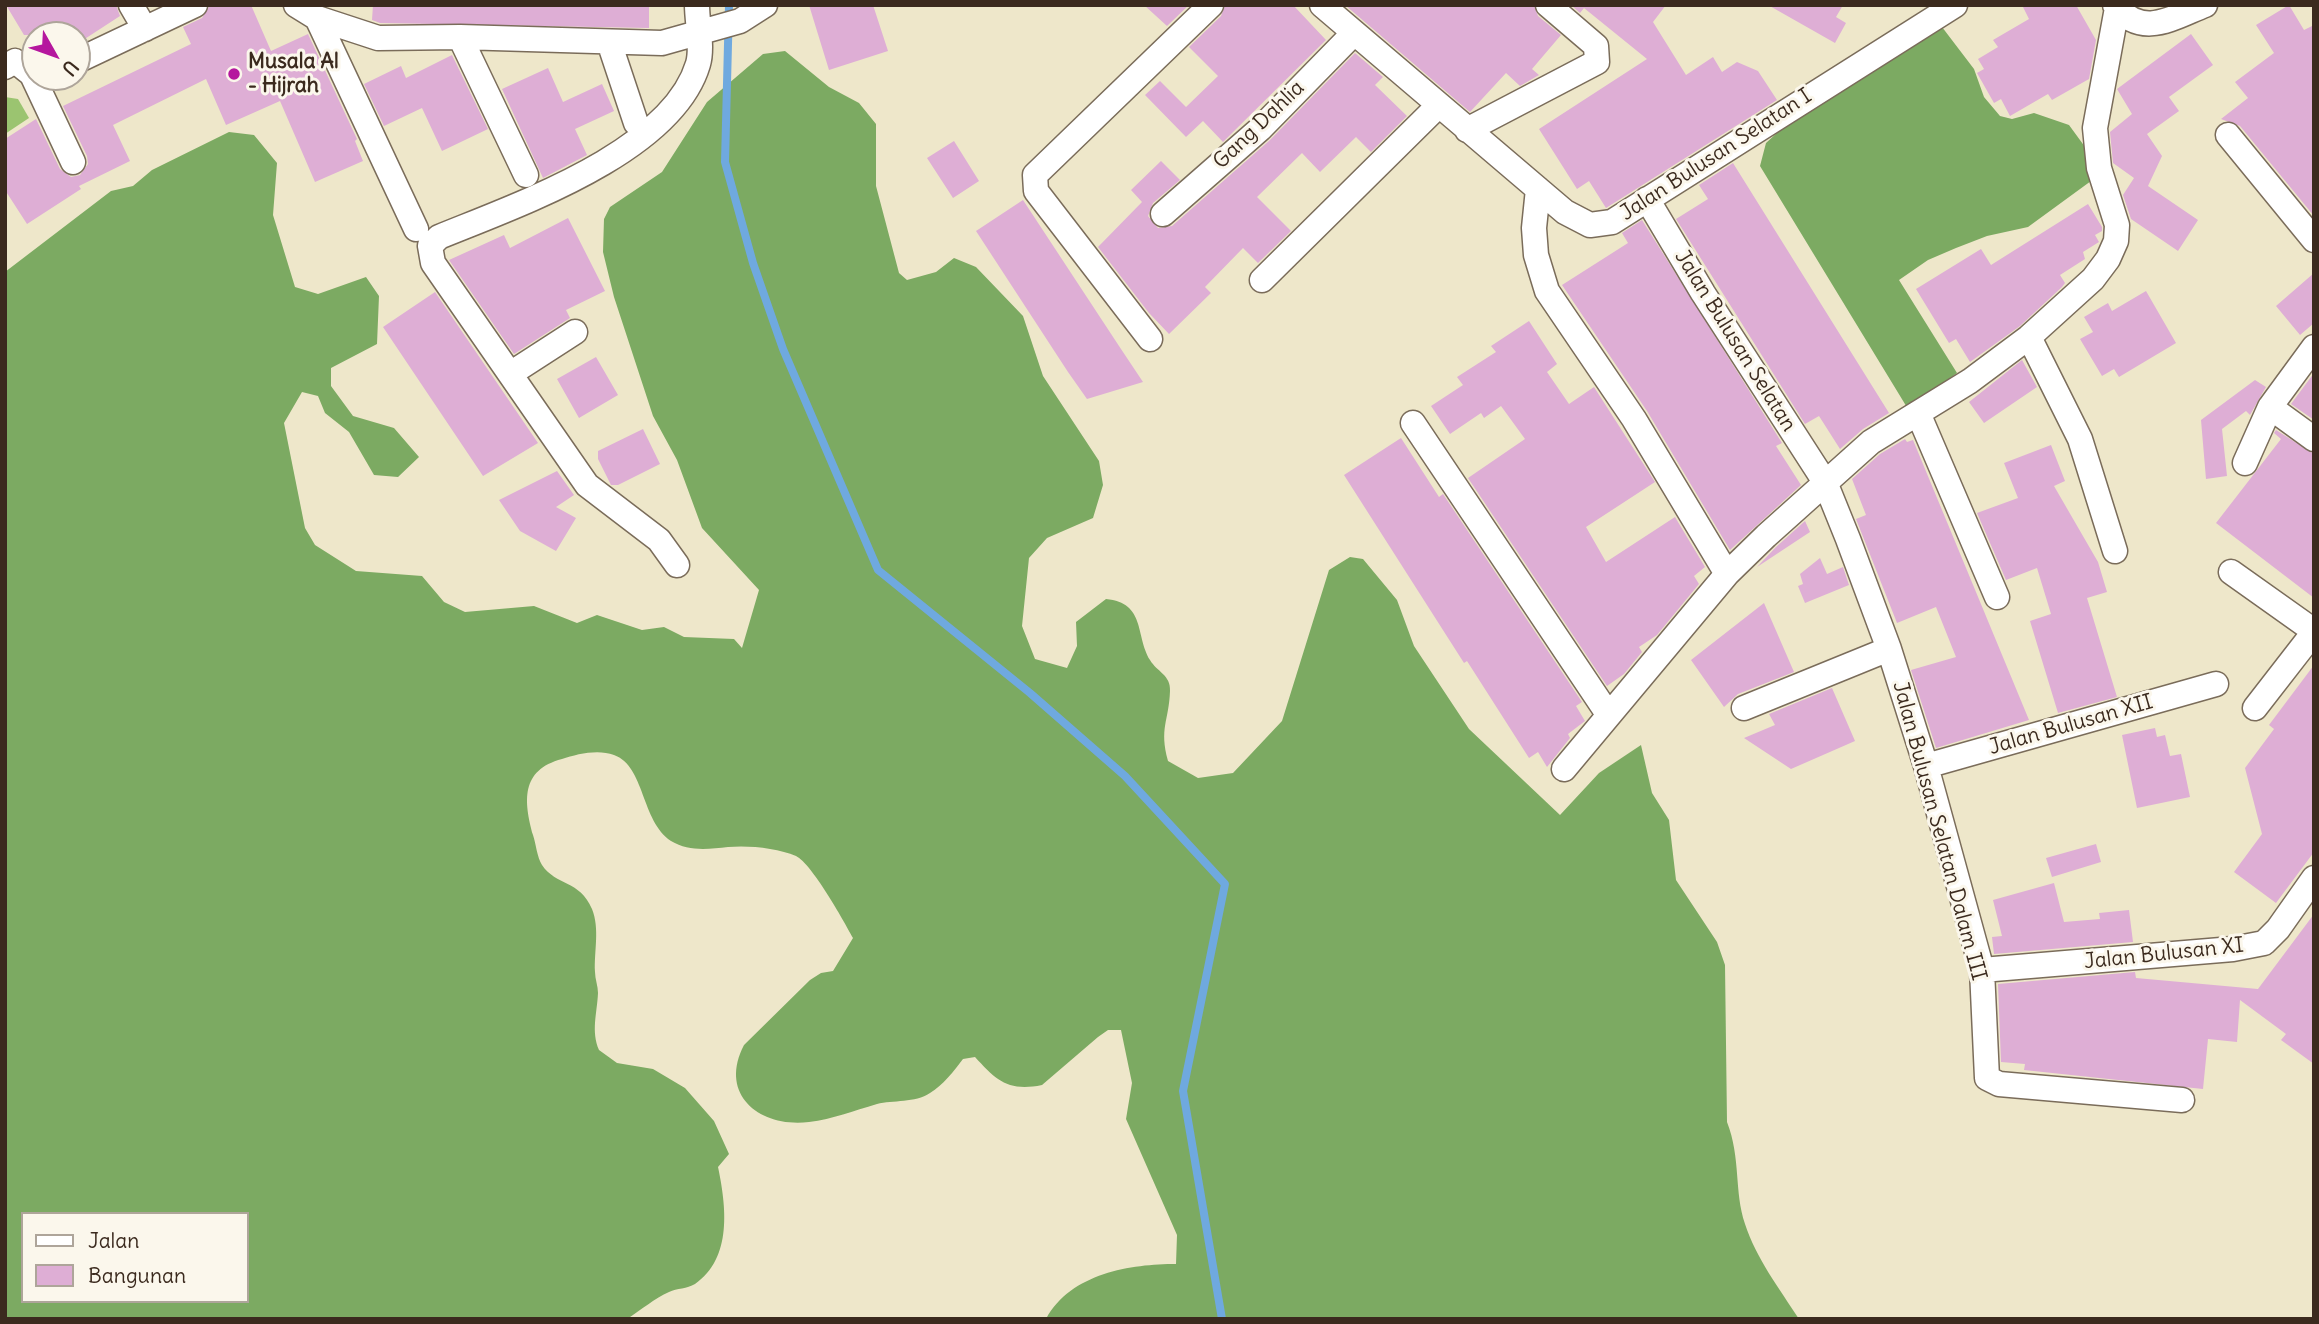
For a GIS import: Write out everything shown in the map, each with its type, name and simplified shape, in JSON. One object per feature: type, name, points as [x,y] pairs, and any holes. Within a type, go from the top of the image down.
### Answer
[{"type":"street","points":[[131,5],[145,29]]},
{"type":"street","points":[[91,54],[195,5]]},
{"type":"street","points":[[697,5],[719,27]]},
{"type":"street","points":[[306,12],[378,38],[460,37],[662,43],[719,27],[765,5]]},
{"type":"street","points":[[1150,339],[1037,191],[1035,175],[1211,5]]},
{"type":"street","name":"Jalan Bulusan Selatan I","points":[[1322,5],[1565,212],[1590,225],[1612,222],[1955,5]]},
{"type":"street","points":[[1467,131],[1597,62],[1599,53],[1596,46],[1548,5]]},
{"type":"street","points":[[2116,7],[2129,20],[2145,26],[2205,5]]},
{"type":"street","points":[[1564,769],[1727,574],[1825,482],[1871,442],[1970,381],[2029,337],[2093,279],[2108,259],[2116,241],[2117,225],[2099,168],[2095,128],[2116,7]]},
{"type":"street","points":[[306,12],[416,229]]},
{"type":"street","points":[[677,565],[659,540],[587,485],[433,263],[430,246],[439,237],[577,180],[625,149],[680,102],[698,62],[719,27]]},
{"type":"street","name":"Gang Dahlia","points":[[1163,214],[1260,129],[1353,34]]},
{"type":"street","points":[[460,37],[526,175]]},
{"type":"street","points":[[609,42],[636,123]]},
{"type":"street","points":[[19,66],[73,162]]},
{"type":"street","points":[[1262,280],[1438,106]]},
{"type":"street","points":[[2228,135],[2314,240]]},
{"type":"street","points":[[1538,189],[1534,228],[1536,255],[1547,291],[1634,419],[1727,574]]},
{"type":"street","name":"Jalan Bulusan Selatan","points":[[1647,199],[1703,293],[1825,482]]},
{"type":"street","points":[[510,374],[575,332]]},
{"type":"street","points":[[2029,337],[2080,439],[2115,551]]},
{"type":"street","points":[[2245,463],[2270,407],[2314,347]]},
{"type":"street","points":[[2270,407],[2314,439]]},
{"type":"street","points":[[1918,413],[1997,597]]},
{"type":"street","points":[[1413,423],[1608,714]]},
{"type":"street","name":"Jalan Bulusan Selatan Dalam III","points":[[1825,482],[1889,649],[1926,766],[1982,970],[1987,1078],[1991,1082],[2182,1100]]},
{"type":"street","points":[[2231,572],[2314,631],[2255,708]]},
{"type":"street","points":[[1744,708],[1889,649]]},
{"type":"street","name":"Jalan Bulusan XII","points":[[1926,766],[2216,684]]},
{"type":"street","name":"Jalan Bulusan XI","points":[[1982,970],[2233,949],[2264,943],[2278,929],[2314,878]]},
{"type":"green space","points":[[1942,27],[1974,69],[1984,97],[2000,116],[2012,119],[2034,113],[2069,125],[2088,151],[2091,181],[2028,227],[1987,236],[1956,248],[1928,260],[1899,280],[1957,373],[1908,409],[1760,166],[1766,143],[1790,121]]},
{"type":"green space","points":[[785,51],[829,87],[859,103],[876,124],[876,186],[899,273],[907,280],[936,272],[954,258],[976,267],[1023,316],[1043,376],[1099,461],[1103,485],[1093,518],[1047,538],[1029,558],[1022,626],[1035,659],[1067,668],[1077,646],[1076,622],[1106,599],[1128,607],[1134,613],[1150,660],[1166,677],[1170,686],[1164,732],[1168,761],[1198,778],[1233,773],[1282,721],[1329,570],[1350,557],[1363,559],[1397,600],[1414,646],[1469,729],[1560,815],[1599,773],[1641,745],[1652,793],[1669,820],[1676,880],[1717,942],[1725,965],[1727,1122],[1734,1148],[1745,1224],[1762,1261],[1799,1319],[1046,1319],[1057,1303],[1086,1281],[1122,1269],[1176,1264],[1177,1235],[1126,1119],[1132,1083],[1121,1030],[1108,1030],[1042,1085],[1011,1085],[996,1078],[975,1057],[963,1059],[939,1086],[918,1098],[877,1104],[809,1122],[775,1120],[760,1113],[748,1104],[740,1093],[736,1079],[737,1063],[744,1045],[810,980],[821,973],[833,971],[853,938],[819,881],[803,861],[781,851],[736,846],[692,848],[671,841],[654,821],[632,770],[614,755],[594,752],[562,759],[538,771],[528,789],[530,823],[542,865],[554,877],[581,893],[592,909],[596,932],[595,972],[598,993],[595,1029],[599,1050],[617,1063],[653,1069],[685,1088],[714,1121],[729,1154],[718,1167],[724,1230],[716,1260],[707,1273],[695,1284],[664,1295],[627,1319],[5,1319],[5,272],[111,191],[133,186],[152,170],[229,132],[254,135],[277,163],[273,215],[295,287],[318,294],[366,277],[379,296],[377,344],[331,368],[331,386],[353,416],[394,428],[419,457],[398,477],[374,475],[349,432],[325,413],[318,396],[302,392],[284,423],[305,528],[315,545],[356,571],[422,576],[444,602],[465,612],[534,606],[577,623],[597,615],[642,630],[664,627],[684,637],[734,639],[742,648],[759,590],[702,528],[677,460],[653,416],[614,297],[603,252],[604,219],[610,207],[662,172],[707,102],[763,54]]},
{"type":"green space","points":[[5,97],[18,99],[29,118],[5,134]]},
{"type":"building","points":[[6,5],[116,5],[120,16],[91,35],[91,21],[21,21],[21,30]]},
{"type":"building","points":[[210,5],[251,5],[271,51],[308,34],[357,139],[355,141],[363,161],[315,182],[280,101],[226,125],[206,79],[113,125],[130,161],[79,186],[81,189],[27,224],[5,190],[5,139],[36,119],[60,169],[71,177],[80,175],[88,164],[87,156],[63,106],[191,44],[183,27],[202,18]]},
{"type":"building","points":[[373,5],[649,5],[649,28],[380,23],[372,20]]},
{"type":"building","points":[[809,5],[873,5],[888,51],[829,70]]},
{"type":"building","points":[[1144,5],[1189,5],[1167,26]]},
{"type":"building","points":[[1225,5],[1293,5],[1326,40],[1223,142],[1203,121],[1186,137],[1145,95],[1160,81],[1186,107],[1218,76],[1189,47],[1221,16]]},
{"type":"building","points":[[1345,5],[1534,5],[1538,16],[1561,35],[1532,69],[1539,75],[1520,86],[1506,73],[1470,112]]},
{"type":"building","points":[[1571,5],[1666,5],[1653,22],[1686,75],[1713,57],[1722,72],[1737,62],[1758,71],[1777,100],[1606,208],[1589,181],[1577,189],[1539,129],[1647,59],[1584,8],[1580,13]]},
{"type":"building","points":[[1768,5],[1843,5],[1836,17],[1846,23],[1835,43]]},
{"type":"building","points":[[2022,5],[2076,5],[2096,40],[2089,79],[2052,100],[2048,94],[2010,116],[2001,99],[1994,103],[1977,73],[1984,69],[1978,59],[1998,47],[1993,40],[2029,19]]},
{"type":"building","points":[[2289,5],[2304,30],[2314,25],[2314,216],[2240,126],[2221,119],[2248,98],[2235,82],[2274,53],[2256,25]]},
{"type":"building","points":[[2191,34],[2213,65],[2169,97],[2179,111],[2147,134],[2162,156],[2148,186],[2198,220],[2178,251],[2131,219],[2123,195],[2134,178],[2113,163],[2110,132],[2132,114],[2117,89]]},
{"type":"building","points":[[1355,53],[1383,77],[1375,85],[1407,116],[1371,152],[1356,137],[1320,172],[1302,153],[1257,197],[1291,231],[1258,263],[1243,248],[1205,287],[1211,293],[1169,334],[1149,313],[1098,247],[1142,202],[1131,190],[1161,161],[1180,180],[1153,203],[1148,216],[1158,228],[1172,226],[1270,140]]},
{"type":"building","points":[[452,55],[488,129],[442,151],[422,108],[384,126],[364,84],[401,66],[406,78]]},
{"type":"building","points":[[548,68],[563,102],[602,84],[614,111],[575,129],[587,155],[543,178],[502,89]]},
{"type":"building","points":[[954,141],[979,181],[953,198],[927,158]]},
{"type":"building","points":[[1733,163],[1889,413],[1863,429],[1840,449],[1819,416],[1805,424],[1676,219],[1708,199],[1699,185]]},
{"type":"building","points":[[1023,200],[1143,382],[1087,399],[1068,372],[976,231]]},
{"type":"building","points":[[2088,204],[2102,227],[2102,231],[2095,235],[2099,242],[2083,252],[2085,259],[2060,275],[2065,283],[2062,287],[2020,326],[1970,362],[1956,339],[1949,343],[1916,289],[1981,249],[1991,265]]},
{"type":"building","points":[[568,218],[605,291],[566,310],[570,318],[514,354],[449,260],[504,235],[510,248]]},
{"type":"building","points":[[1642,220],[1782,443],[1776,446],[1801,485],[1730,550],[1647,411],[1562,285],[1628,243],[1622,233]]},
{"type":"building","points":[[2314,273],[2314,323],[2300,335],[2276,306]]},
{"type":"building","points":[[2146,291],[2176,343],[2119,377],[2114,369],[2102,376],[2080,339],[2093,332],[2084,317],[2108,303],[2112,311]]},
{"type":"building","points":[[435,292],[538,443],[483,476],[383,327]]},
{"type":"building","points":[[1529,321],[1557,364],[1547,372],[1569,404],[1594,387],[1655,482],[1586,527],[1606,562],[1675,517],[1705,567],[1694,576],[1699,584],[1657,635],[1639,647],[1642,652],[1624,674],[1607,686],[1468,478],[1525,439],[1501,406],[1484,418],[1481,413],[1450,434],[1431,406],[1463,385],[1457,377],[1496,352],[1491,346]]},
{"type":"building","points":[[596,357],[618,395],[579,418],[557,379]]},
{"type":"building","points":[[2022,360],[2037,387],[1984,423],[1969,402]]},
{"type":"building","points":[[2314,373],[2314,420],[2291,404]]},
{"type":"building","points":[[2255,380],[2266,387],[2250,415],[2246,411],[2222,429],[2227,476],[2206,479],[2201,420]]},
{"type":"building","points":[[643,429],[660,464],[618,485],[611,485],[598,459],[598,451]]},
{"type":"building","points":[[2276,430],[2314,454],[2314,598],[2216,523],[2281,439],[2274,433]]},
{"type":"building","points":[[1401,438],[1439,497],[1443,494],[1582,702],[1576,706],[1585,721],[1568,734],[1570,738],[1547,767],[1538,752],[1529,758],[1467,661],[1464,663],[1344,475]]},
{"type":"building","points":[[1905,439],[1907,442],[1913,440],[2029,720],[1936,748],[1911,670],[1956,657],[1936,607],[1897,623],[1856,519],[1866,515],[1852,479],[1880,454]]},
{"type":"building","points":[[2051,445],[2065,481],[2054,486],[2098,562],[2107,592],[2087,598],[2117,697],[2058,713],[2030,621],[2051,614],[2037,568],[2006,580],[1977,513],[2018,498],[2004,463]]},
{"type":"building","points":[[557,471],[574,495],[556,507],[576,518],[556,551],[520,531],[499,500]]},
{"type":"building","points":[[1805,521],[1810,532],[1757,567],[1776,547]]},
{"type":"building","points":[[1820,558],[1827,574],[1843,567],[1849,585],[1805,603],[1798,586],[1803,584],[1800,574]]},
{"type":"building","points":[[1764,603],[1794,672],[1738,694],[1724,707],[1691,660]]},
{"type":"building","points":[[2314,665],[2314,852],[2276,903],[2234,872],[2262,834],[2245,768],[2274,729],[2269,725]]},
{"type":"building","points":[[1832,688],[1855,741],[1791,769],[1744,738],[1775,725],[1769,714]]},
{"type":"building","points":[[2155,728],[2157,737],[2165,735],[2170,756],[2181,754],[2190,797],[2137,808],[2122,735]]},
{"type":"building","points":[[2096,844],[2101,862],[2052,877],[2046,858]]},
{"type":"building","points":[[2054,883],[2064,922],[2100,919],[2099,913],[2129,910],[2133,942],[1994,954],[1992,937],[2002,936],[1993,900]]},
{"type":"building","points":[[2314,914],[2314,1064],[2281,1040],[2286,1034],[2240,1000],[2237,1042],[2208,1039],[2203,1089],[2024,1070],[2025,1064],[2001,1062],[1998,984],[2135,972],[2136,978],[2258,989]]},
{"type":"waterway","points":[[729,5],[725,162],[753,263],[783,349],[878,570],[1030,693],[1125,776],[1225,884],[1183,1091],[1222,1319]]},
{"type":"place","name":"Musala Al - Hijrah","points":[[234,74]]}]
